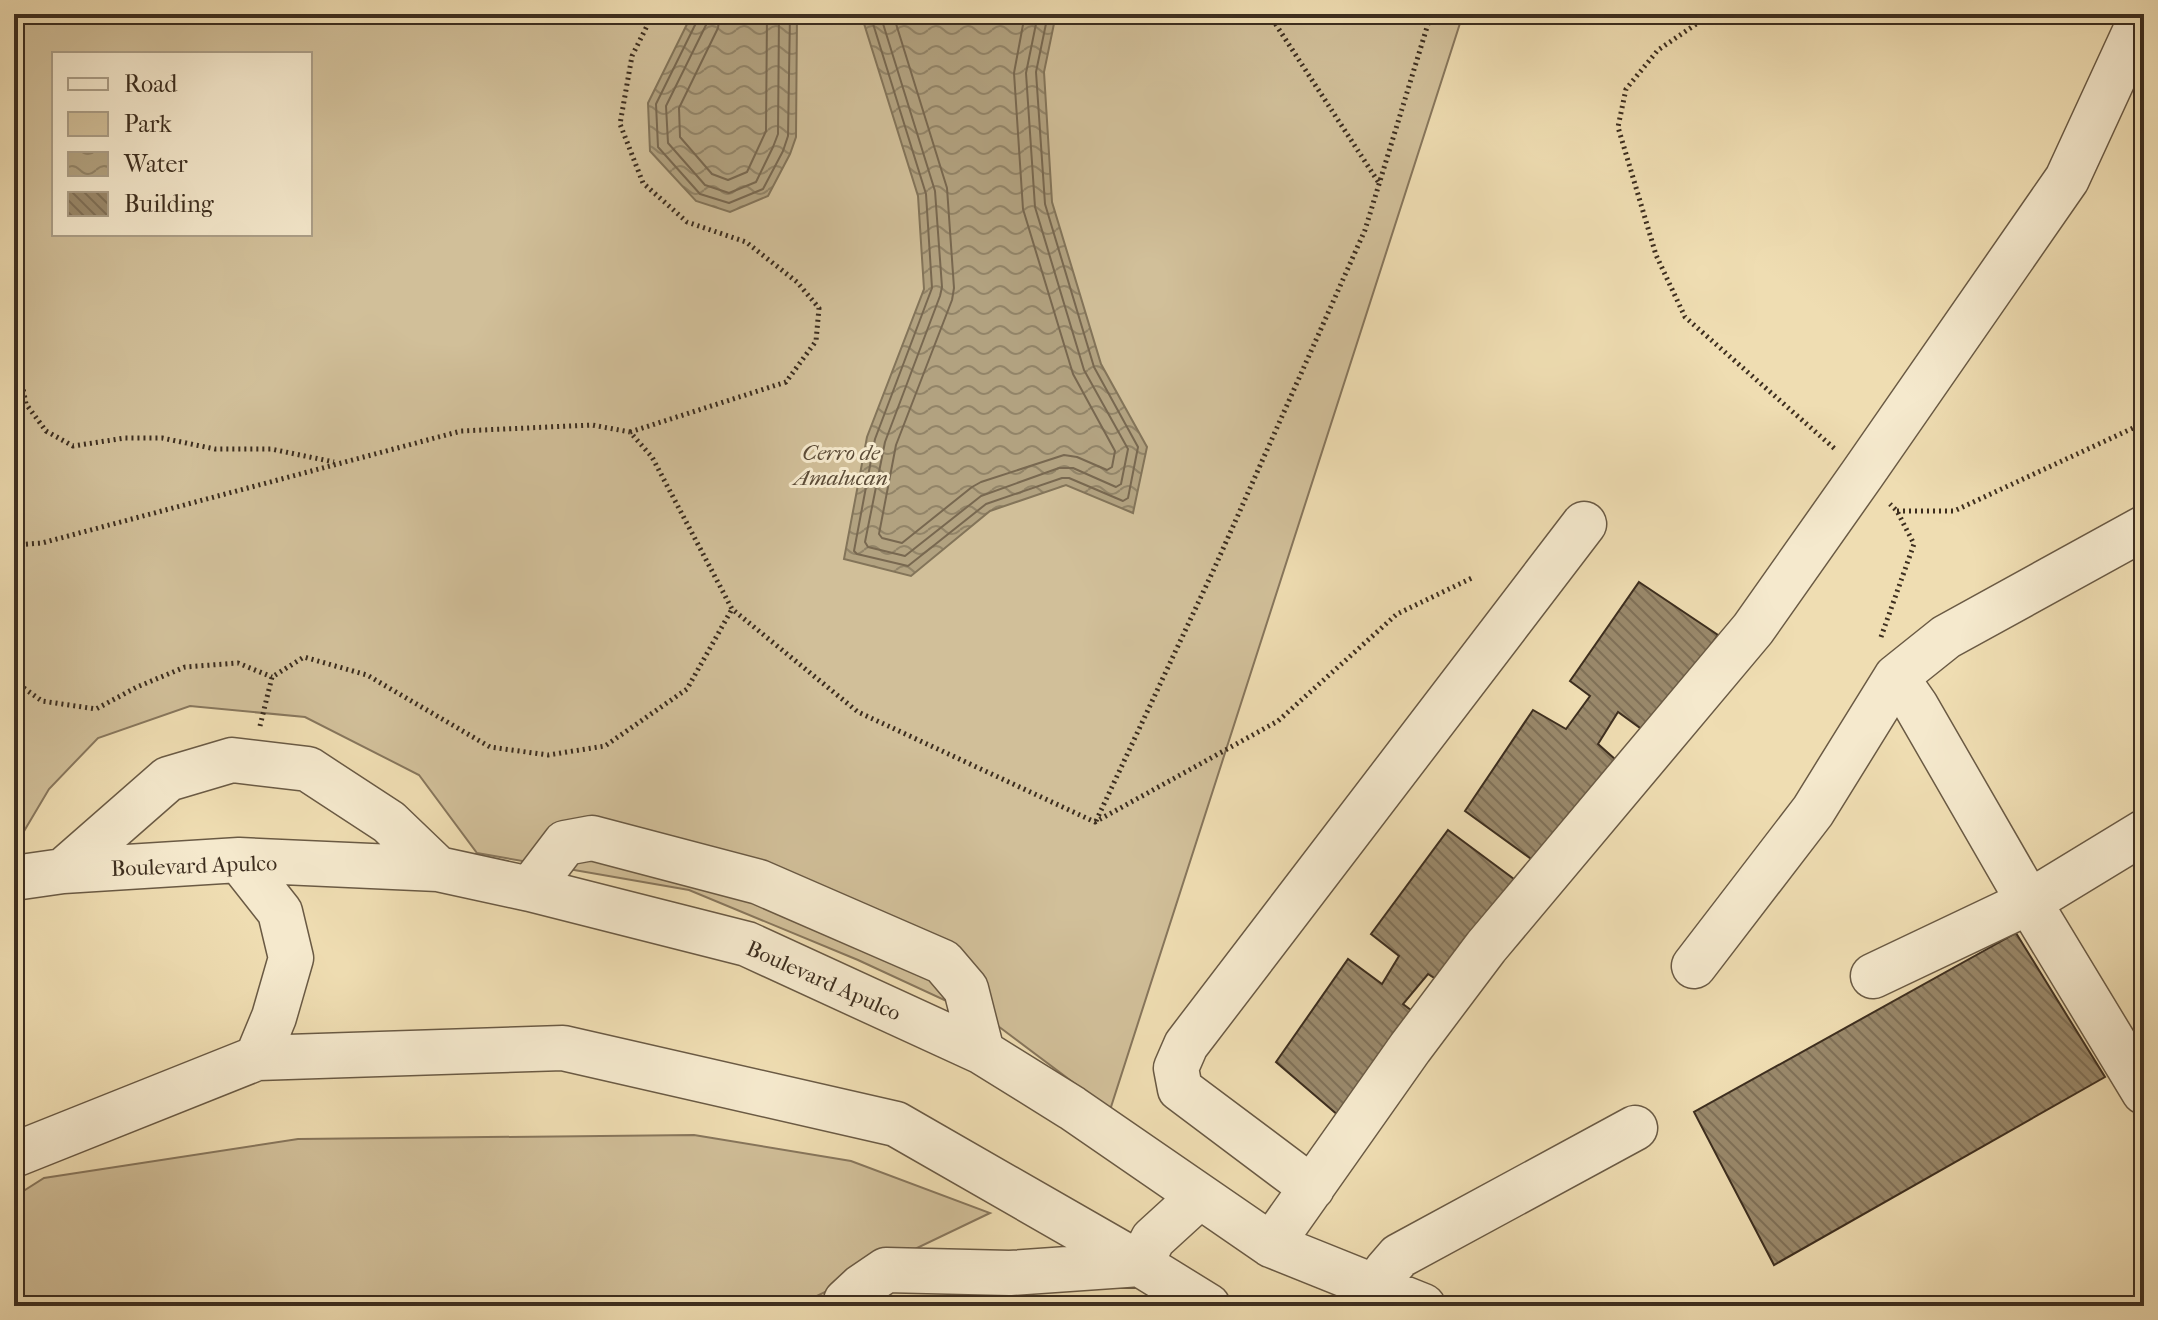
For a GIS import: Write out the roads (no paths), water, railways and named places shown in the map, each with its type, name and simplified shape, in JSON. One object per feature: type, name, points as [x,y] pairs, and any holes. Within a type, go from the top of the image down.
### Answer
[{"type":"street","points":[[1271,1245],[1410,1048],[1486,947],[1753,629],[2067,179],[2143,14]]},
{"type":"street","points":[[1312,1188],[1180,1089],[1176,1068],[1186,1045],[1584,524]]},
{"type":"street","points":[[1694,966],[1813,811],[1896,677],[1946,637],[2144,528]]},
{"type":"street","points":[[1896,677],[2144,1092]]},
{"type":"street","points":[[63,871],[168,779],[232,760],[308,769],[389,822],[438,869]]},
{"type":"street","points":[[1873,976],[2029,902],[2144,832]]},
{"type":"street","points":[[530,889],[565,843],[592,838],[759,882],[943,962],[966,989],[982,1052]]},
{"type":"street","points":[[239,860],[280,912],[291,958],[274,1017],[257,1058]]},
{"type":"street","name":"Boulevard Apulco","points":[[14,878],[63,871],[239,860],[438,869],[747,944],[982,1052],[1072,1108],[1271,1245],[1423,1306]]},
{"type":"street","points":[[14,1155],[257,1058],[563,1048],[896,1124],[1208,1306]]},
{"type":"street","points":[[1380,1289],[1386,1271],[1399,1256],[1635,1128]]},
{"type":"street","points":[[1140,1264],[1153,1239],[1199,1197]]},
{"type":"street","points":[[863,1300],[886,1270],[1010,1273],[1140,1264]]},
{"type":"water","points":[[692,14],[797,14],[796,137],[768,196],[730,212],[696,201],[650,151],[648,103]]},
{"type":"water","points":[[861,14],[1056,14],[1044,72],[1052,202],[1101,364],[1147,447],[1133,513],[1066,485],[990,511],[911,576],[844,559],[867,437],[924,289],[918,196]]},
{"type":"park label","name":"Cerro de Amalucan","points":[[841,464]]}]
